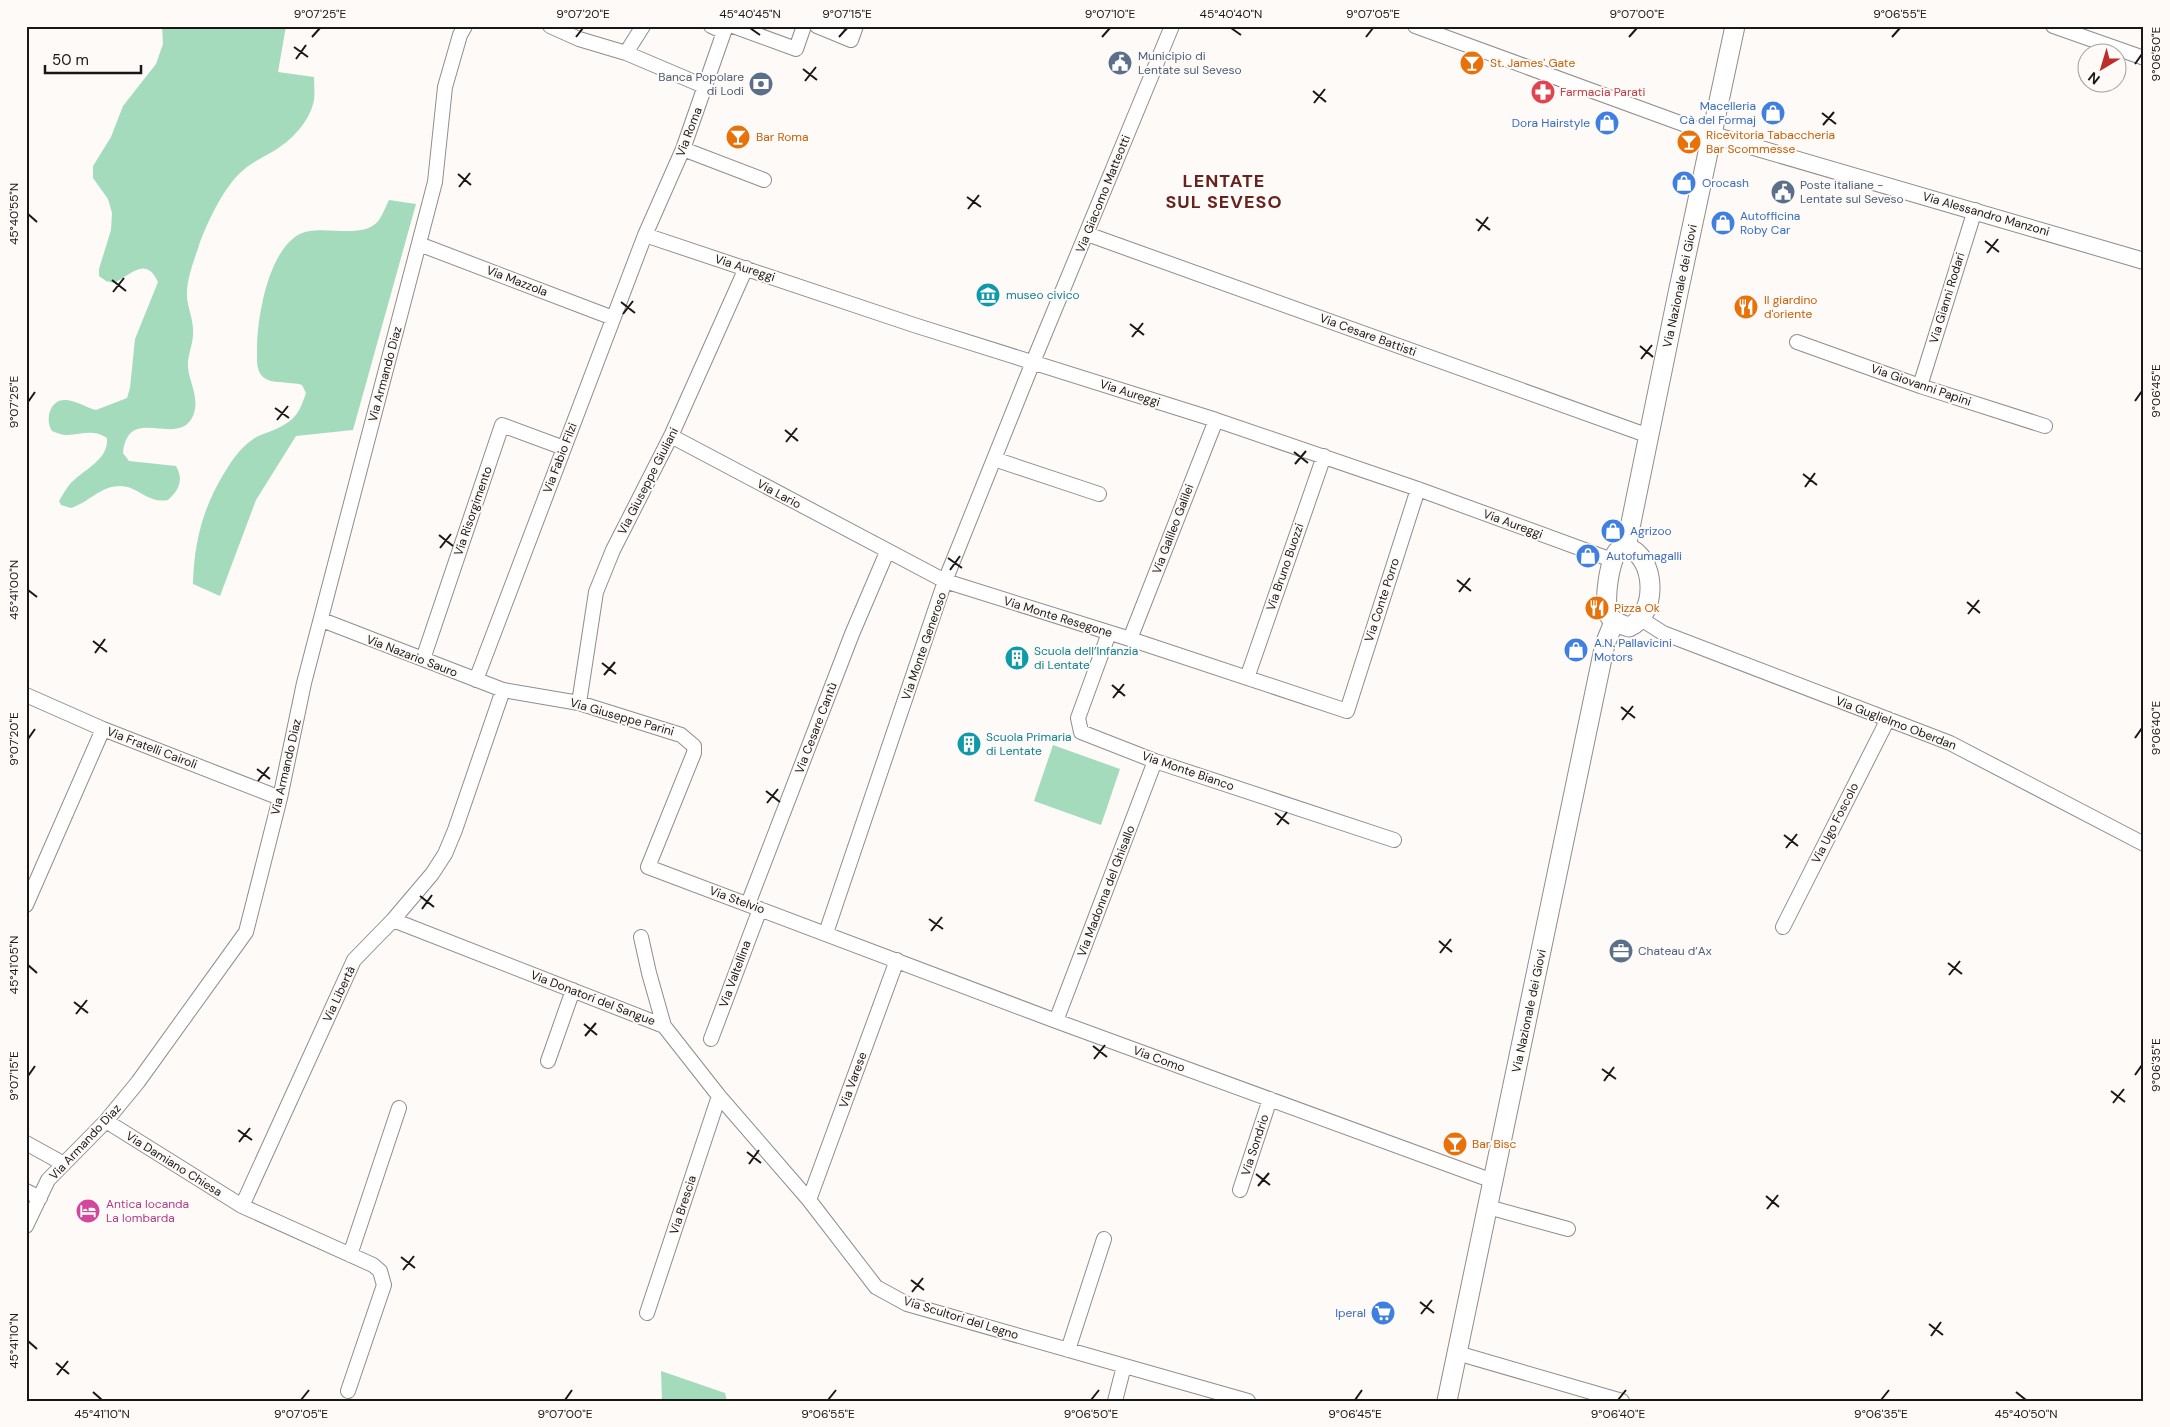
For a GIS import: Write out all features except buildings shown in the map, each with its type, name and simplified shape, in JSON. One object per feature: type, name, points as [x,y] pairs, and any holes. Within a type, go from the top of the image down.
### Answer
[{"type":"main road","name":"Via Nazionale dei Giovi","points":[[1626,547],[1735,26]]},
{"type":"main road","points":[[1626,547],[1633,549],[1639,554],[1650,580],[1649,594],[1641,619],[1629,627],[1614,622],[1608,614],[1607,602],[1612,560],[1618,550],[1626,547]]},
{"type":"main road","name":"Via Nazionale dei Giovi","points":[[1447,1401],[1605,644],[1614,622]]},
{"type":"street","name":"Via Armando Diaz","points":[[26,1226],[48,1180],[106,1122],[138,1082],[246,932],[280,798],[304,683],[435,182],[445,87],[460,35],[466,26]]},
{"type":"street","points":[[550,26],[579,39],[626,53],[706,87]]},
{"type":"street","points":[[626,53],[644,26]]},
{"type":"street","points":[[711,26],[726,32],[796,49],[804,26]]},
{"type":"street","points":[[817,26],[851,40],[856,26]]},
{"type":"street","name":"Via Giacomo Matteotti","points":[[1033,362],[1172,26]]},
{"type":"street","points":[[1415,26],[1713,135]]},
{"type":"street","points":[[2053,26],[2084,31],[2144,58]]},
{"type":"street","name":"Via Roma","points":[[645,235],[683,149],[726,32]]},
{"type":"street","name":"Via Alessandro Manzoni","points":[[1713,135],[2144,260]]},
{"type":"street","points":[[683,149],[764,180]]},
{"type":"street","name":"Via Gianni Rodari","points":[[1920,386],[1975,210]]},
{"type":"street","name":"Via Cesare Battisti","points":[[1087,234],[1649,436]]},
{"type":"street","name":"Via Aureggi","points":[[645,235],[1324,456],[1612,560]]},
{"type":"street","name":"Via Fabio Filzi","points":[[476,680],[645,235]]},
{"type":"street","name":"Via Mazzola","points":[[419,244],[613,318]]},
{"type":"street","name":"Via Giuseppe Giuliani","points":[[579,703],[596,592],[613,550],[671,436],[746,268]]},
{"type":"street","name":"Via Giovanni Papini","points":[[1797,342],[1920,386],[2045,426]]},
{"type":"street","name":"Via Monte Generoso","points":[[826,933],[945,581],[1033,362]]},
{"type":"street","name":"Via Galileo Galilei","points":[[1130,639],[1216,420]]},
{"type":"street","name":"Via Risorgimento","points":[[423,659],[502,425],[564,448]]},
{"type":"street","name":"Via Lario","points":[[671,436],[887,552]]},
{"type":"street","name":"Via Bruno Buozzi","points":[[1247,678],[1324,456]]},
{"type":"street","points":[[994,458],[1099,494]]},
{"type":"street","name":"Via Conte Porro","points":[[1347,712],[1418,489]]},
{"type":"street","name":"Via Monte Resegone","points":[[887,552],[945,581],[1130,639],[1347,712]]},
{"type":"street","name":"Via Cesare Cantù","points":[[754,906],[852,634],[887,552]]},
{"type":"street","name":"Via Guglielmo Oberdan","points":[[1641,619],[1663,633],[1950,743],[2144,844]]},
{"type":"street","name":"Via Nazario Sauro","points":[[322,620],[504,690]]},
{"type":"street","name":"Via Monte Bianco","points":[[1109,633],[1078,718],[1081,732],[1155,761],[1394,840]]},
{"type":"street","name":"Via Giuseppe Parini","points":[[504,690],[579,703],[681,735],[694,746],[694,753],[648,868]]},
{"type":"street","name":"Via Libertà","points":[[242,1206],[354,960],[393,920],[432,874],[445,854],[504,690]]},
{"type":"street","name":"Via Fratelli Cairoli","points":[[26,695],[103,729],[280,798]]},
{"type":"street","name":"Via Ugo Foscolo","points":[[1783,927],[1888,719]]},
{"type":"street","points":[[26,906],[103,729]]},
{"type":"street","name":"Via Madonna del Ghisallo","points":[[1056,1021],[1155,761]]},
{"type":"street","name":"Via Stelvio","points":[[648,868],[826,933]]},
{"type":"street","name":"Via Valtellina","points":[[711,1039],[754,906]]},
{"type":"street","name":"Via Donatori del Sangue","points":[[393,920],[664,1026],[718,1096],[809,1200]]},
{"type":"street","name":"Via Como","points":[[826,933],[1056,1021],[1493,1180]]},
{"type":"street","points":[[641,937],[664,1026]]},
{"type":"street","name":"Via Varese","points":[[809,1200],[897,960]]},
{"type":"street","points":[[548,1061],[574,990]]},
{"type":"street","name":"Via Brescia","points":[[647,1313],[718,1096]]},
{"type":"street","name":"Via Sondrio","points":[[1240,1190],[1270,1099]]},
{"type":"street","points":[[350,1255],[399,1108]]},
{"type":"street","name":"Via Damiano Chiesa","points":[[106,1122],[242,1206]]},
{"type":"street","points":[[26,1143],[64,1164]]},
{"type":"street","points":[[26,1191],[40,1198]]},
{"type":"street","name":"Via Scultori del Legno","points":[[809,1200],[876,1287],[907,1304],[1226,1397],[1248,1401]]},
{"type":"street","points":[[242,1206],[373,1265],[380,1271],[384,1285],[348,1391]]},
{"type":"street","points":[[1488,1207],[1568,1229]]},
{"type":"street","points":[[1068,1350],[1104,1239]]},
{"type":"street","points":[[1457,1353],[1622,1401]]},
{"type":"street","points":[[1114,1401],[1124,1366]]},
{"type":"green space","points":[[162,26],[286,26],[278,72],[314,77],[314,100],[304,123],[292,137],[279,148],[255,161],[234,180],[216,207],[199,245],[187,291],[193,329],[188,368],[195,398],[193,416],[186,425],[176,429],[143,428],[134,431],[127,438],[123,453],[129,461],[176,466],[180,476],[177,489],[168,500],[161,501],[126,487],[113,487],[71,508],[61,505],[59,501],[71,483],[100,458],[107,445],[107,438],[92,433],[67,435],[52,431],[49,421],[50,411],[54,404],[59,401],[71,401],[96,410],[127,398],[130,388],[135,339],[158,282],[149,270],[144,269],[138,269],[114,283],[106,281],[99,276],[99,269],[111,230],[112,213],[108,199],[93,178],[93,166],[111,137],[123,106],[156,64],[163,44]]},
{"type":"green space","points":[[389,200],[416,204],[353,430],[296,436],[256,500],[220,596],[193,584],[195,555],[200,528],[210,501],[223,475],[243,447],[258,436],[284,425],[294,418],[306,393],[302,385],[266,379],[260,373],[258,367],[258,336],[262,304],[266,287],[279,256],[298,235],[307,232],[317,230],[363,230],[372,226],[379,220]]},
{"type":"green space","points":[[1053,745],[1120,769],[1101,825],[1034,801]]},
{"type":"green space","points":[[661,1371],[725,1393],[727,1401],[662,1401]]},
{"type":"place","name":"Municipio di Lentate sul Seveso","points":[[1120,63]]},
{"type":"place","name":"St. James' Gate","points":[[1472,63]]},
{"type":"place","name":"Banca Popolare di Lodi","points":[[761,84]]},
{"type":"place","name":"Farmacia Parati","points":[[1543,92]]},
{"type":"place","name":"Macelleria Cà del Formaj","points":[[1773,113]]},
{"type":"place","name":"Dora Hairstyle","points":[[1607,123]]},
{"type":"place","name":"Bar Roma","points":[[738,137]]},
{"type":"place","name":"Ricevitoria Tabaccheria Bar Scommesse","points":[[1689,142]]},
{"type":"place","name":"Orocash","points":[[1684,183]]},
{"type":"place","name":"Poste italiane - Lentate sul Seveso","points":[[1783,192]]},
{"type":"place","name":"Autofficina Roby Car","points":[[1723,223]]},
{"type":"place","name":"museo civico","points":[[988,295]]},
{"type":"place","name":"Il giardino d'oriente","points":[[1746,307]]},
{"type":"place","name":"Agrizoo","points":[[1613,531]]},
{"type":"place","name":"Autofumagalli","points":[[1588,556]]},
{"type":"place","name":"Pizza Ok","points":[[1597,608]]},
{"type":"place","name":"A.N. Pallavicini Motors","points":[[1576,650]]},
{"type":"place","name":"Scuola dell’Infanzia di Lentate","points":[[1017,658]]},
{"type":"place","name":"Scuola Primaria di Lentate","points":[[969,744]]},
{"type":"place","name":"Chateau d’Ax","points":[[1621,951]]},
{"type":"place","name":"Bar Bisc","points":[[1455,1144]]},
{"type":"place","name":"Antica locanda La lombarda","points":[[88,1211]]},
{"type":"place","name":"Iperal","points":[[1383,1313]]},
{"type":"district","name":"LENTATE SUL SEVESO","points":[[1224,191]]}]
